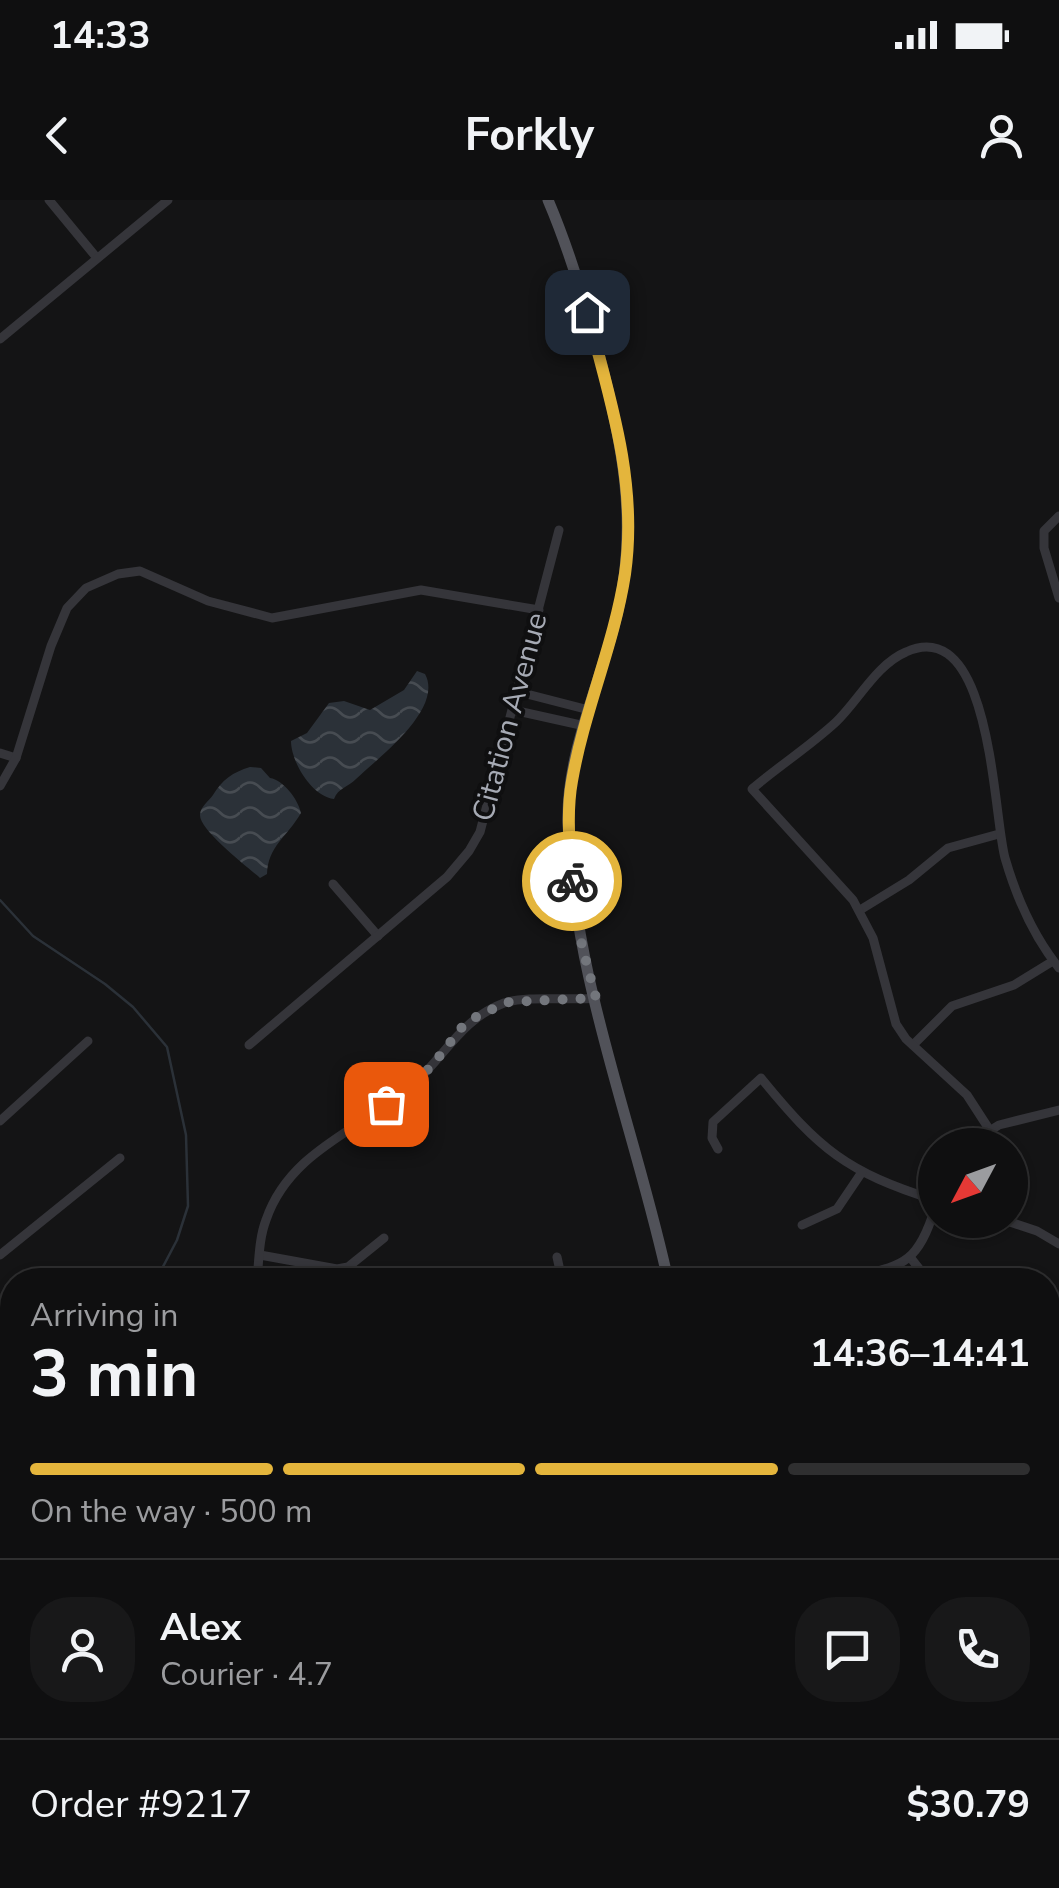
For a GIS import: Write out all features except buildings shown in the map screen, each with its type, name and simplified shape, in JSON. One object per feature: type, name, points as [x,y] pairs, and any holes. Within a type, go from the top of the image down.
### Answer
[{"type":"main road","points":[[548,200],[573,263],[610,394],[628,500],[625,574],[572,782],[568,818],[573,900],[665,1268]]},
{"type":"street","points":[[49,200],[97,258]]},
{"type":"street","points":[[0,339],[168,200]]},
{"type":"street","points":[[1059,516],[1044,531],[1044,548],[1059,598]]},
{"type":"street","name":"Citation Avenue","points":[[249,1045],[447,877],[470,852],[480,832],[560,530]]},
{"type":"street","points":[[0,786],[16,758],[51,646],[68,608],[86,588],[118,574],[140,571],[208,600],[272,618],[421,590],[539,610]]},
{"type":"street","points":[[913,1045],[952,1006],[1014,986],[1056,964],[1032,924],[1012,877],[1000,834],[993,764],[982,718],[961,667],[934,648],[919,648],[896,658],[837,721],[752,788],[860,910],[876,948],[892,1016],[900,1032],[913,1045],[967,1095],[988,1128]]},
{"type":"street","points":[[519,692],[589,710]]},
{"type":"street","points":[[514,710],[585,726]]},
{"type":"street","points":[[0,752],[16,758]]},
{"type":"street","points":[[860,910],[948,848],[1000,834]]},
{"type":"street","points":[[333,884],[378,936]]},
{"type":"street","points":[[259,1268],[266,1218],[294,1170],[326,1142],[411,1086],[442,1055],[462,1027],[509,1002],[596,998]]},
{"type":"street","points":[[0,1121],[88,1041]]},
{"type":"street","points":[[718,1149],[711,1128],[716,1116],[760,1078],[809,1136],[862,1172],[918,1197]]},
{"type":"street","points":[[996,1128],[1059,1110]]},
{"type":"street","points":[[1,1251],[120,1158]]},
{"type":"street","points":[[802,1225],[837,1209],[862,1172]]},
{"type":"street","points":[[1028,1228],[1059,1244]]},
{"type":"street","points":[[341,1268],[384,1238]]},
{"type":"street","points":[[886,1268],[910,1257],[924,1238]]},
{"type":"street","points":[[260,1255],[332,1268]]},
{"type":"street","points":[[556,1257],[559,1268]]},
{"type":"street","points":[[910,1257],[919,1268]]},
{"type":"water","points":[[417,671],[425,674],[425,702],[393,746],[334,799],[310,785],[291,741],[307,733],[329,703],[344,701],[370,710],[404,690]]},
{"type":"water","points":[[250,767],[261,768],[285,786],[301,813],[275,849],[267,874],[260,878],[216,839],[200,815],[224,781]]},
{"type":"waterway","points":[[0,900],[33,936],[133,1007],[167,1047],[186,1135],[188,1206],[162,1268]]},
{"type":"way so far","points":[[386,1104],[431,1067],[462,1027],[479,1015],[509,1002],[596,998],[582,946],[572,881]]},
{"type":"route","points":[[572,881],[568,818],[572,782],[618,609],[629,522],[622,449],[587,312]]}]
